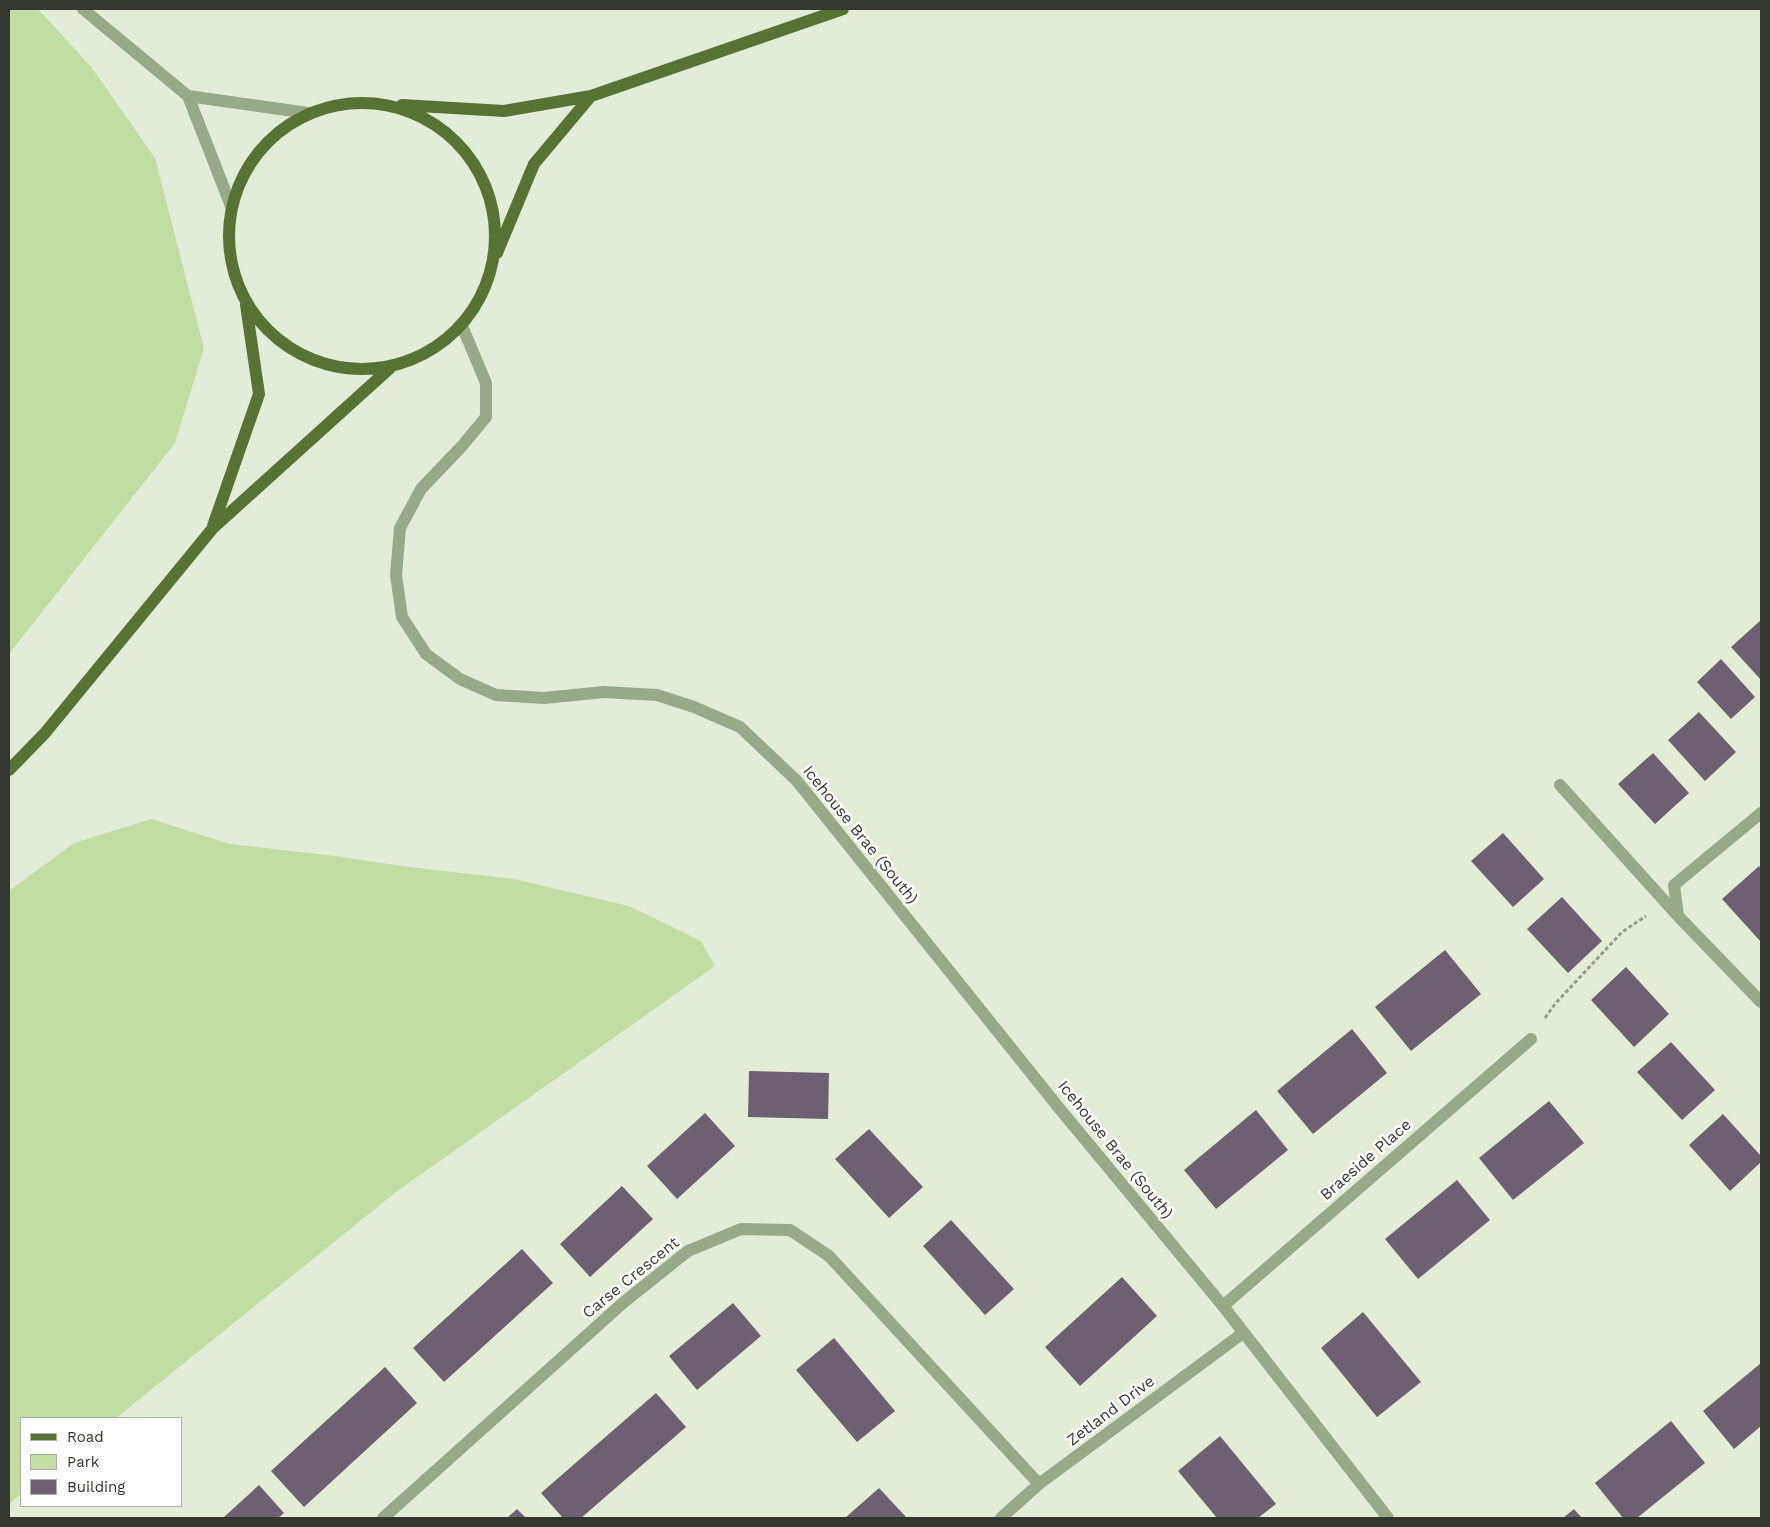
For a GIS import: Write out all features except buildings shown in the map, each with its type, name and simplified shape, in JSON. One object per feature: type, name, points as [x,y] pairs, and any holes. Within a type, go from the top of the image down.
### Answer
[{"type":"main road","points":[[212,528],[259,394],[246,304],[233,273],[229,248],[231,206],[246,168],[273,136],[308,113],[345,103],[383,103],[504,111],[590,96],[843,9]]},
{"type":"main road","points":[[246,304],[272,336],[307,359],[348,370],[390,368],[429,352],[462,326],[483,294],[495,259],[534,164],[590,96]]},
{"type":"main road","points":[[383,103],[423,116],[458,141],[482,176],[493,208],[495,216],[495,259]]},
{"type":"main road","points":[[9,770],[45,733],[212,528],[390,368]]},
{"type":"street","points":[[83,9],[188,96],[231,206]]},
{"type":"street","points":[[188,96],[308,113]]},
{"type":"street","name":"Icehouse Brae (South)","points":[[462,326],[486,383],[486,417],[462,446],[421,489],[400,528],[396,575],[402,617],[426,654],[460,679],[496,695],[544,698],[604,692],[657,695],[694,707],[740,727],[796,781],[1065,1116],[1223,1306],[1388,1518]]},
{"type":"street","points":[[1560,785],[1678,916],[1761,1002]]},
{"type":"street","points":[[1678,916],[1674,885],[1761,813]]},
{"type":"street","name":"Braeside Place","points":[[1223,1306],[1531,1039]]},
{"type":"street","name":"Carse Crescent","points":[[383,1518],[617,1309],[688,1251],[741,1229],[790,1230],[829,1256],[1039,1484]]},
{"type":"street","name":"Zetland Drive","points":[[1001,1518],[1039,1484],[1243,1333]]},
{"type":"path","points":[[1531,1039],[1555,1004],[1622,932],[1666,903]]},
{"type":"green space","points":[[9,9],[38,9],[92,68],[155,158],[204,348],[175,443],[9,654]]},
{"type":"green space","points":[[151,819],[230,844],[514,879],[629,906],[701,941],[715,966],[396,1192],[117,1417],[20,1417],[20,1495],[9,1504],[9,891],[74,843]]}]
